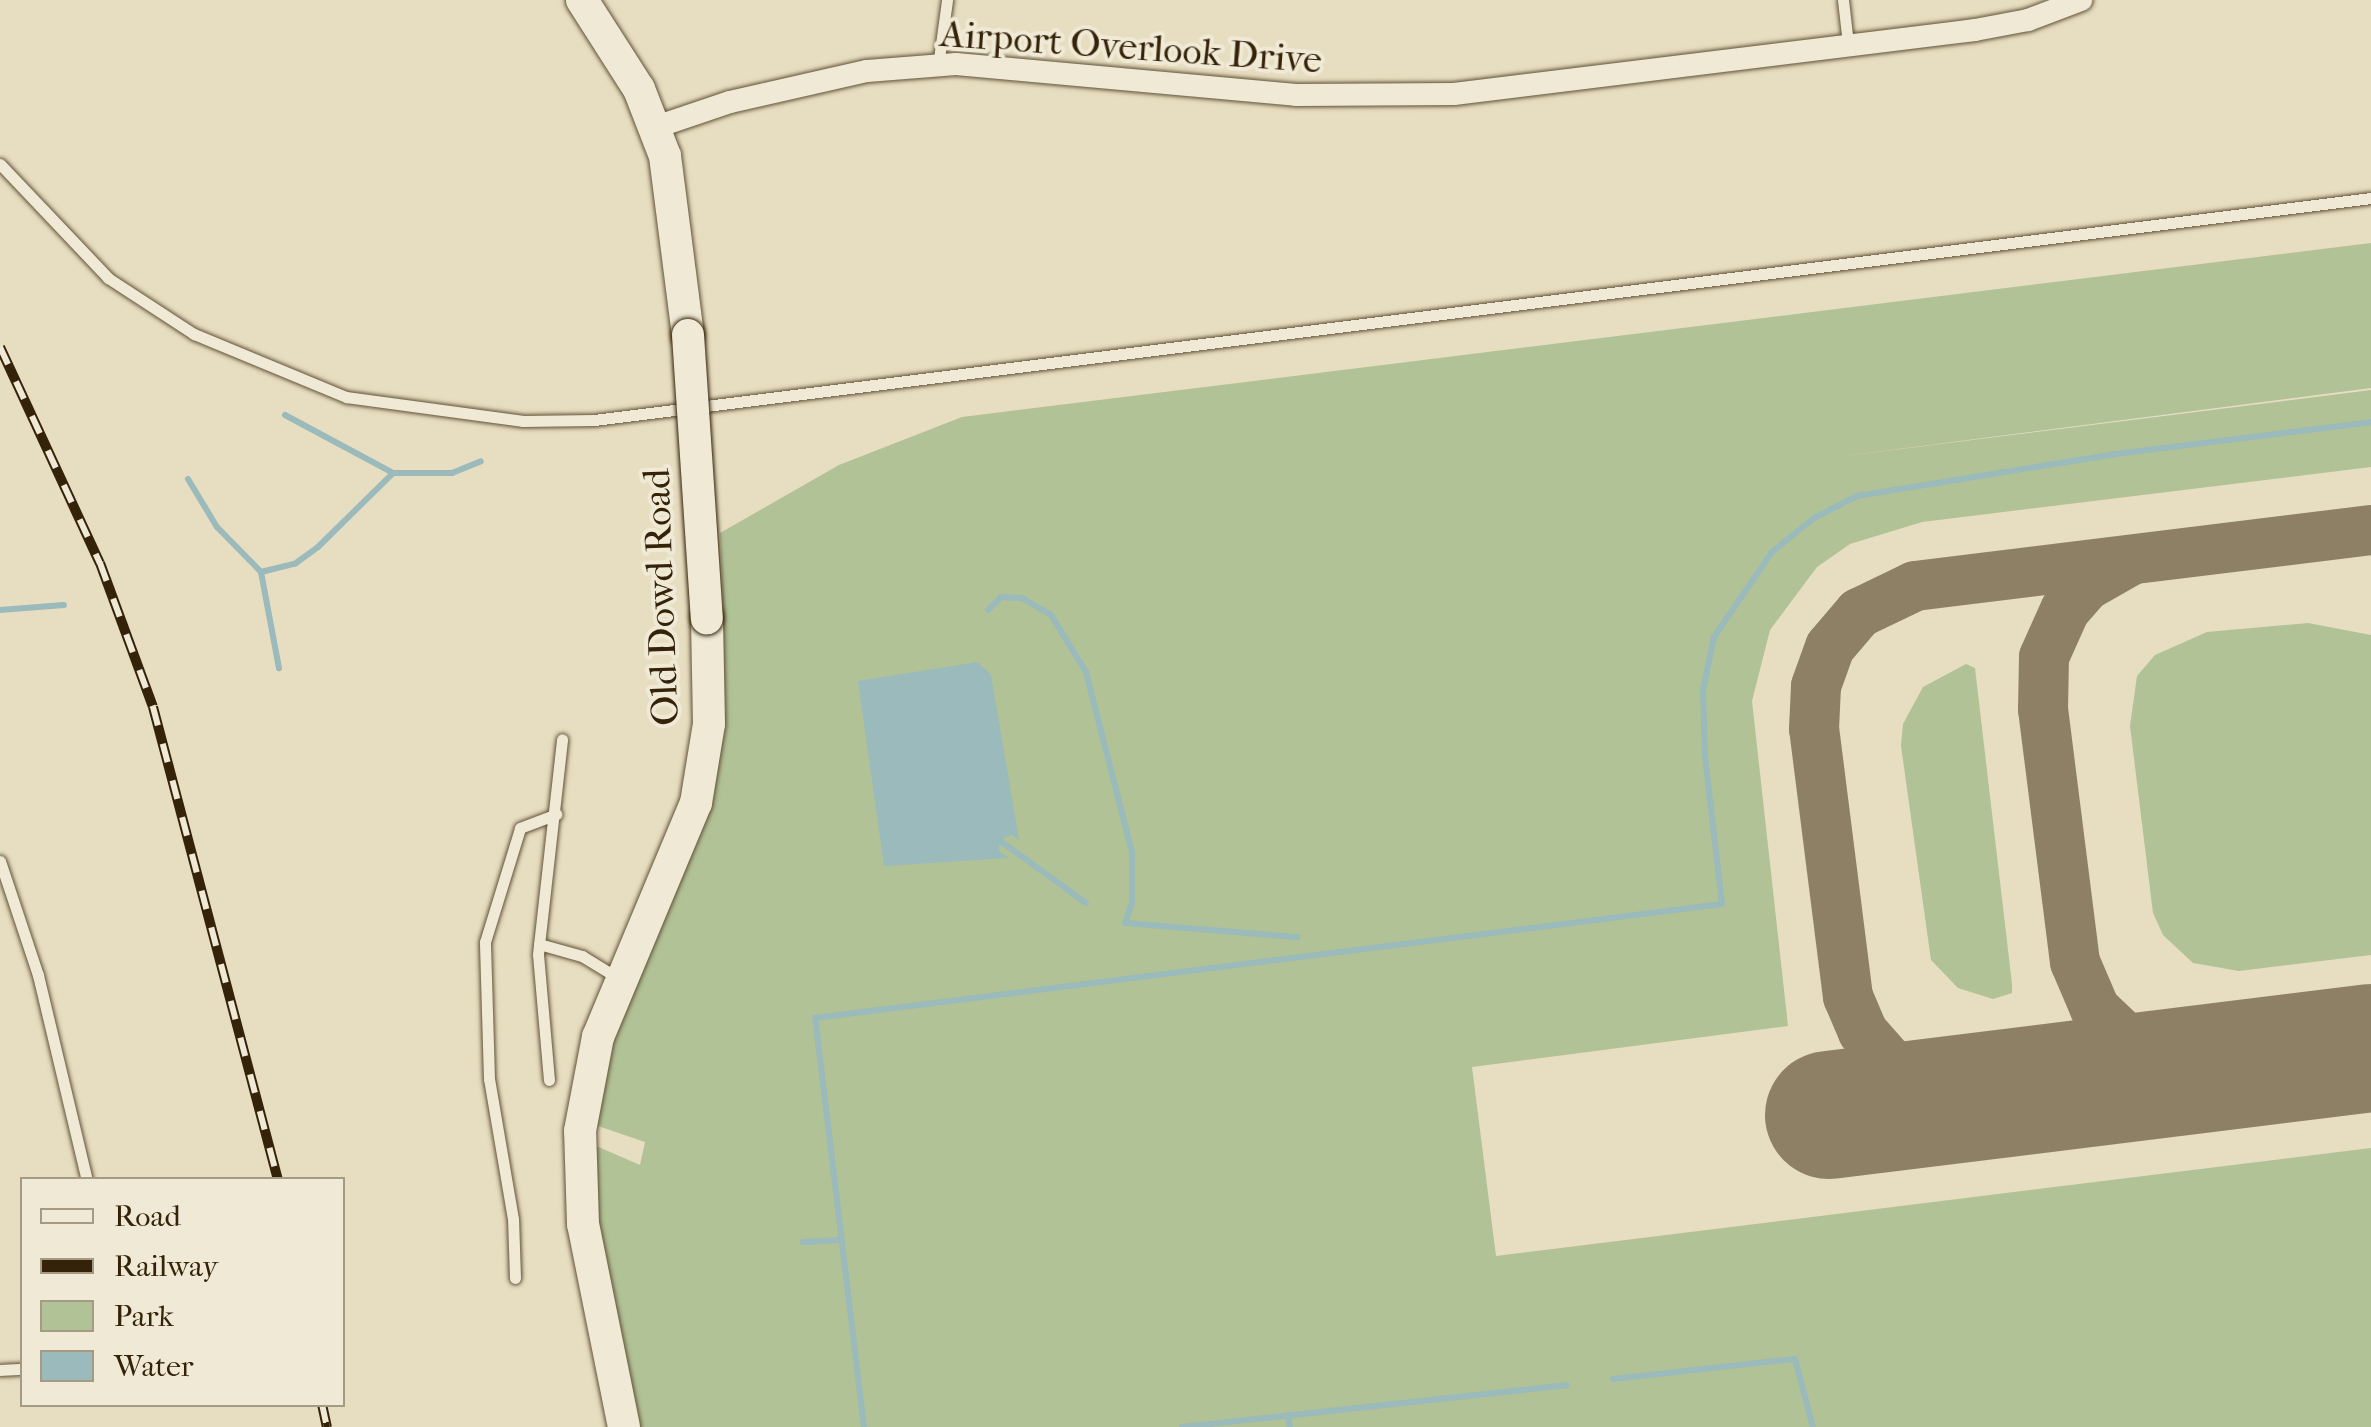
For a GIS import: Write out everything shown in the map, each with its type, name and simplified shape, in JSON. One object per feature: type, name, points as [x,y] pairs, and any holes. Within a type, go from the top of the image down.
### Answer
[{"type":"street","name":"Old Dowd Road","points":[[582,0],[606,30],[656,128],[679,227],[707,618],[710,724],[696,804],[622,980],[588,1081],[579,1184],[624,1427]]},
{"type":"street","name":"Airport Overlook Drive","points":[[656,128],[801,84],[938,66],[1378,98],[1568,81],[2028,20],[2081,0]]},
{"type":"lane","points":[[938,66],[948,0]]},
{"type":"lane","points":[[1843,0],[1848,44]]},
{"type":"lane","points":[[0,164],[108,278],[194,334],[346,397],[522,421],[594,420],[2371,198]]},
{"type":"lane","points":[[549,1080],[539,1010],[539,944],[562,739]]},
{"type":"lane","points":[[515,1278],[513,1220],[489,1080],[485,942],[520,828],[556,814]]},
{"type":"lane","points":[[0,861],[38,974],[86,1177]]},
{"type":"lane","points":[[539,944],[582,956],[622,980]]},
{"type":"green space","points":[[2371,243],[2371,388],[1821,459],[2371,390],[2371,467],[1922,522],[1850,544],[1817,567],[1770,630],[1752,701],[1788,1026],[1472,1067],[1496,1256],[2371,1148],[2371,1427],[637,1427],[598,1241],[594,1145],[640,1165],[645,1142],[595,1125],[605,1062],[633,985],[701,831],[719,617],[724,616],[720,533],[839,465],[962,417]]},
{"type":"green space","points":[[2308,623],[2371,635],[2371,955],[2239,971],[2193,963],[2163,935],[2153,913],[2130,726],[2137,676],[2155,655],[2207,632]]},
{"type":"green space","points":[[1966,664],[1975,668],[2012,984],[2012,993],[1993,999],[1958,988],[1931,960],[1901,746],[1903,724],[1923,687]]},
{"type":"water","points":[[978,662],[991,675],[1019,840],[1011,835],[999,840],[999,851],[1009,858],[884,866],[858,681]]},
{"type":"waterway","points":[[285,415],[393,473]]},
{"type":"waterway","points":[[864,1427],[815,1018],[1722,904],[1705,757],[1703,690],[1714,637],[1772,552],[1814,518],[1857,496],[2115,454],[2371,422]]},
{"type":"waterway","points":[[261,572],[296,563],[318,547],[393,473],[452,473],[481,461]]},
{"type":"waterway","points":[[188,479],[217,527],[261,572],[279,668]]},
{"type":"waterway","points":[[988,610],[1001,597],[1022,598],[1051,615],[1086,672],[1132,853],[1132,903],[1125,923],[1297,937]]},
{"type":"waterway","points":[[0,610],[64,605]]},
{"type":"waterway","points":[[999,840],[1086,903]]},
{"type":"waterway","points":[[803,1242],[840,1240]]},
{"type":"waterway","points":[[1613,1379],[1795,1359],[1813,1427]]},
{"type":"waterway","points":[[1182,1427],[1567,1385]]},
{"type":"waterway","points":[[1288,1415],[1290,1427]]},
{"type":"taxiway","points":[[1979,1097],[1937,1092],[1900,1074],[1863,1032],[1848,997],[1814,729],[1816,686],[1830,647],[1859,613],[1915,586],[2371,530]]},
{"type":"taxiway","points":[[2128,562],[2086,586],[2065,610],[2044,657],[2043,709],[2075,962],[2095,1009],[2135,1047],[2176,1063],[2238,1065]]},
{"type":"runway","points":[[1829,1115],[2371,1048]]},
{"type":"railway","points":[[0,347],[100,563],[153,707],[277,1177]]},
{"type":"railway","points":[[323,1407],[327,1427]]}]
